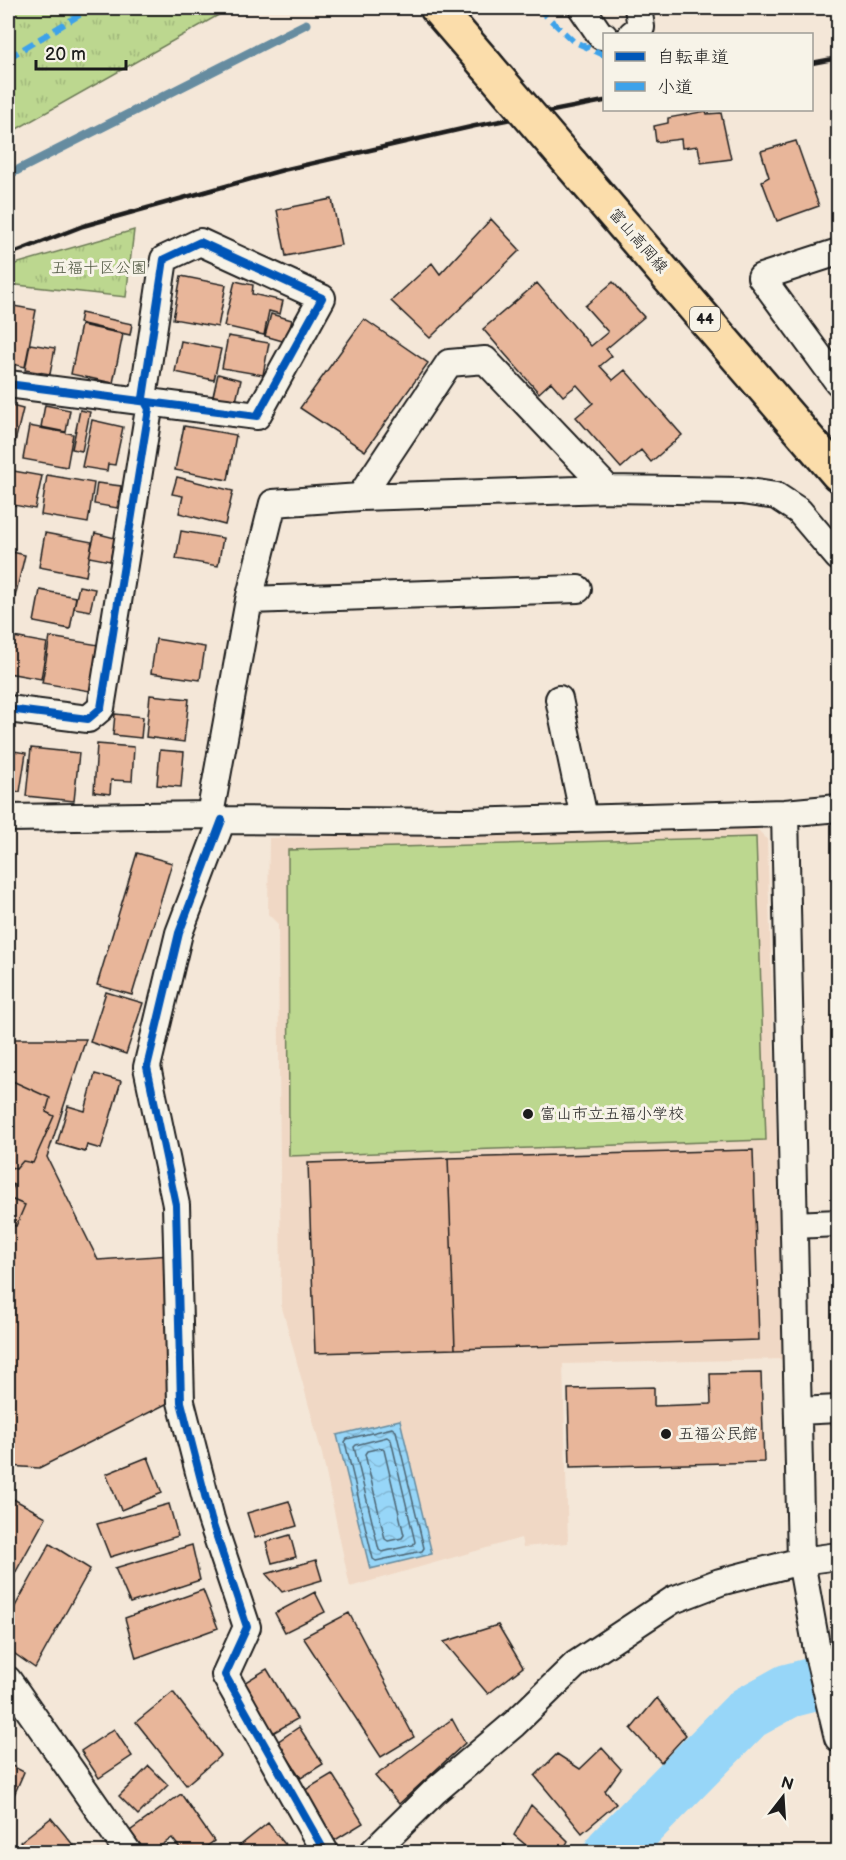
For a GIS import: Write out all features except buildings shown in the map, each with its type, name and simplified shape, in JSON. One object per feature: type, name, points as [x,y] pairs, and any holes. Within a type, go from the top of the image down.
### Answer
[{"type":"main road","name":"富山高岡線","points":[[437,8],[838,474]]},
{"type":"street","points":[[582,8],[603,36]]},
{"type":"street","points":[[633,33],[641,27],[638,8]]},
{"type":"street","points":[[8,384],[145,402],[257,416],[322,298],[200,242],[164,259],[142,398],[145,402],[148,409],[101,708],[88,718],[8,709]]},
{"type":"street","points":[[838,252],[761,277],[838,382]]},
{"type":"street","points":[[360,496],[449,363],[485,360],[608,489]]},
{"type":"street","points":[[325,1852],[225,1675],[247,1627],[210,1519],[181,1402],[176,1205],[147,1067],[179,933],[216,818],[249,600],[273,504],[360,496],[608,489],[742,491],[776,496],[799,512],[838,557]]},
{"type":"street","points":[[249,600],[578,589]]},
{"type":"street","points":[[559,699],[584,818]]},
{"type":"street","points":[[8,818],[216,818],[465,822],[785,813],[838,807]]},
{"type":"street","points":[[785,813],[801,1560],[817,1650],[838,1738]]},
{"type":"street","points":[[794,1225],[838,1223]]},
{"type":"street","points":[[798,1411],[838,1409]]},
{"type":"street","points":[[373,1852],[435,1791],[514,1724],[576,1664],[674,1600],[720,1582],[801,1560],[838,1556]]},
{"type":"street","points":[[8,1680],[128,1852]]},
{"type":"shaded area","name":"富山市立五福小学校","points":[[752,824],[767,839],[784,1359],[563,1364],[568,1543],[523,1547],[521,1538],[350,1587],[322,1454],[281,1304],[278,924],[268,914],[269,838]]},
{"type":"green space","points":[[8,8],[231,8],[8,134]]},
{"type":"green space","name":"五福十区公園","points":[[134,230],[126,297],[8,284],[8,266]]},
{"type":"green space","points":[[756,837],[766,1140],[289,1156],[288,850]]},
{"type":"water","points":[[400,1420],[432,1554],[370,1569],[337,1435]]},
{"type":"waterway","points":[[8,175],[306,24]]},
{"type":"waterway","points":[[611,1852],[748,1713],[788,1691],[838,1678]]},
{"type":"railway","points":[[813,63],[838,58]]},
{"type":"railway","points":[[8,255],[83,226],[283,170],[475,126],[603,101]]},
{"type":"marked path","points":[[8,58],[91,8]]},
{"type":"marked path","points":[[538,8],[573,41],[603,55]]},
{"type":"cycle path","points":[[8,384],[257,416],[322,298],[200,242],[164,259],[143,398],[149,409],[101,708],[88,719],[8,709]]},
{"type":"cycle path","points":[[222,820],[179,933],[147,1067],[176,1205],[181,1402],[211,1519],[247,1627],[225,1675],[325,1852]]},
{"type":"place","name":"富山市立五福小学校","points":[[528,1114]]},
{"type":"place","name":"五福公民館","points":[[666,1434]]}]
